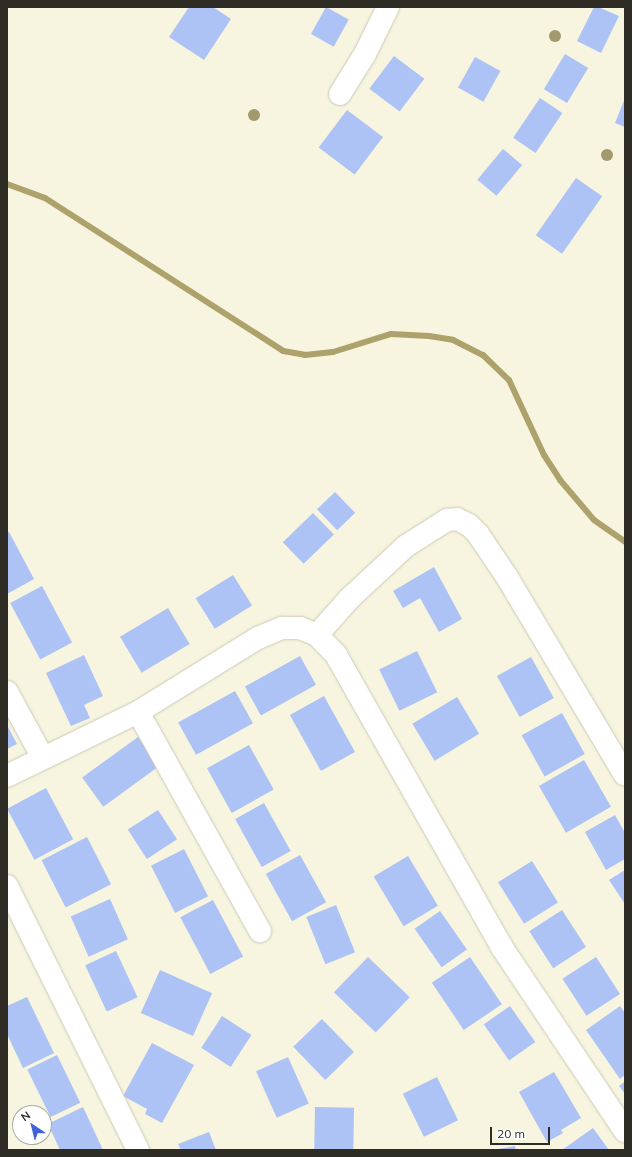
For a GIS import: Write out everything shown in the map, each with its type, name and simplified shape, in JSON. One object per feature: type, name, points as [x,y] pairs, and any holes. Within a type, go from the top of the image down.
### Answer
[{"type":"street","points":[[340,94],[365,54],[388,7]]},
{"type":"street","points":[[317,635],[350,598],[406,546],[447,520],[457,519],[469,525],[478,534],[486,546],[625,775]]},
{"type":"street","points":[[7,776],[138,712],[258,638],[282,628],[300,628],[317,635],[336,655],[501,946],[625,1132]]},
{"type":"street","points":[[7,692],[43,758]]},
{"type":"street","points":[[138,712],[260,931]]},
{"type":"street","points":[[7,886],[138,1150]]},
{"type":"building","points":[[189,7],[213,7],[231,19],[204,60],[169,37]]},
{"type":"building","points":[[326,7],[349,20],[334,47],[311,34]]},
{"type":"building","points":[[594,7],[598,7],[619,16],[601,53],[577,41]]},
{"type":"building","points":[[565,54],[588,68],[567,103],[544,89]]},
{"type":"building","points":[[394,56],[424,79],[400,112],[369,89]]},
{"type":"building","points":[[475,57],[500,71],[483,102],[458,88]]},
{"type":"building","points":[[540,98],[562,113],[536,153],[513,138]]},
{"type":"building","points":[[625,98],[625,127],[615,123]]},
{"type":"building","points":[[347,110],[383,137],[355,175],[319,148]]},
{"type":"building","points":[[503,149],[522,165],[496,196],[477,180]]},
{"type":"building","points":[[576,178],[602,196],[562,254],[536,235]]},
{"type":"building","points":[[335,492],[355,513],[337,530],[317,509]]},
{"type":"building","points":[[313,513],[334,535],[304,564],[283,542]]},
{"type":"building","points":[[9,532],[34,579],[7,594],[7,533]]},
{"type":"building","points":[[434,567],[462,619],[439,632],[420,598],[403,608],[393,591]]},
{"type":"building","points":[[233,575],[252,606],[215,629],[196,598]]},
{"type":"building","points":[[42,586],[72,643],[40,659],[10,603]]},
{"type":"building","points":[[168,608],[190,644],[142,673],[120,637]]},
{"type":"building","points":[[417,651],[437,692],[399,711],[379,669]]},
{"type":"building","points":[[84,655],[103,696],[84,705],[90,718],[71,726],[46,673]]},
{"type":"building","points":[[300,656],[316,685],[261,715],[245,687]]},
{"type":"building","points":[[531,657],[554,698],[520,717],[497,676]]},
{"type":"building","points":[[235,691],[253,723],[196,755],[178,723]]},
{"type":"building","points":[[324,696],[355,752],[321,771],[290,715]]},
{"type":"building","points":[[457,697],[479,734],[435,761],[412,724]]},
{"type":"building","points":[[562,713],[585,754],[545,776],[522,735]]},
{"type":"building","points":[[7,725],[17,744],[7,749]]},
{"type":"building","points":[[138,737],[159,766],[103,807],[82,778]]},
{"type":"building","points":[[249,745],[274,790],[232,813],[207,768]]},
{"type":"building","points":[[584,760],[611,807],[566,833],[539,786]]},
{"type":"building","points":[[46,788],[73,839],[34,860],[7,809]]},
{"type":"building","points":[[264,803],[291,851],[262,867],[235,819]]},
{"type":"building","points":[[158,810],[177,839],[147,859],[128,830]]},
{"type":"building","points":[[615,815],[625,833],[625,859],[606,870],[585,832]]},
{"type":"building","points":[[87,837],[111,884],[66,907],[42,860]]},
{"type":"building","points":[[184,849],[208,896],[175,913],[151,866]]},
{"type":"building","points":[[300,855],[326,902],[292,921],[266,874]]},
{"type":"building","points":[[408,856],[438,906],[404,926],[374,877]]},
{"type":"building","points":[[532,861],[558,903],[524,924],[498,882]]},
{"type":"building","points":[[625,870],[625,904],[609,880]]},
{"type":"building","points":[[110,899],[128,939],[89,957],[71,916]]},
{"type":"building","points":[[213,900],[243,957],[210,974],[180,917]]},
{"type":"building","points":[[336,905],[355,952],[325,964],[306,917]]},
{"type":"building","points":[[562,910],[586,947],[553,968],[529,931]]},
{"type":"building","points":[[440,911],[467,950],[442,967],[415,929]]},
{"type":"building","points":[[116,951],[138,997],[107,1012],[85,965]]},
{"type":"building","points":[[368,957],[410,997],[376,1033],[334,992]]},
{"type":"building","points":[[470,957],[502,1004],[464,1030],[432,983]]},
{"type":"building","points":[[596,957],[620,994],[586,1016],[562,979]]},
{"type":"building","points":[[160,970],[212,993],[193,1036],[141,1013]]},
{"type":"building","points":[[27,997],[54,1053],[23,1068],[7,1034],[7,1006]]},
{"type":"building","points":[[510,1006],[535,1042],[509,1060],[484,1024]]},
{"type":"building","points":[[620,1006],[625,1013],[625,1075],[620,1079],[586,1030]]},
{"type":"building","points":[[222,1016],[251,1035],[231,1067],[201,1048]]},
{"type":"building","points":[[322,1019],[354,1052],[325,1080],[293,1047]]},
{"type":"building","points":[[152,1043],[194,1065],[162,1123],[145,1114],[147,1109],[123,1096]]},
{"type":"building","points":[[57,1055],[80,1103],[52,1116],[52,1105],[45,1105],[27,1069]]},
{"type":"building","points":[[288,1057],[309,1104],[277,1118],[256,1071]]},
{"type":"building","points":[[554,1072],[581,1118],[561,1130],[563,1133],[547,1142],[519,1092]]},
{"type":"building","points":[[437,1077],[458,1120],[424,1137],[403,1094]]},
{"type":"building","points":[[625,1081],[625,1094],[619,1086]]},
{"type":"building","points":[[83,1107],[103,1150],[60,1150],[52,1133],[52,1122]]},
{"type":"building","points":[[315,1107],[354,1108],[353,1150],[314,1150]]},
{"type":"building","points":[[593,1128],[609,1150],[562,1150]]},
{"type":"building","points":[[209,1132],[216,1150],[181,1150],[178,1144]]},
{"type":"building","points":[[515,1146],[516,1150],[498,1150],[498,1149]]},
{"type":"waterway","points":[[7,184],[45,198],[283,351],[305,355],[333,352],[391,334],[429,336],[453,340],[483,355],[509,380],[544,455],[560,480],[594,520],[625,542]]}]
